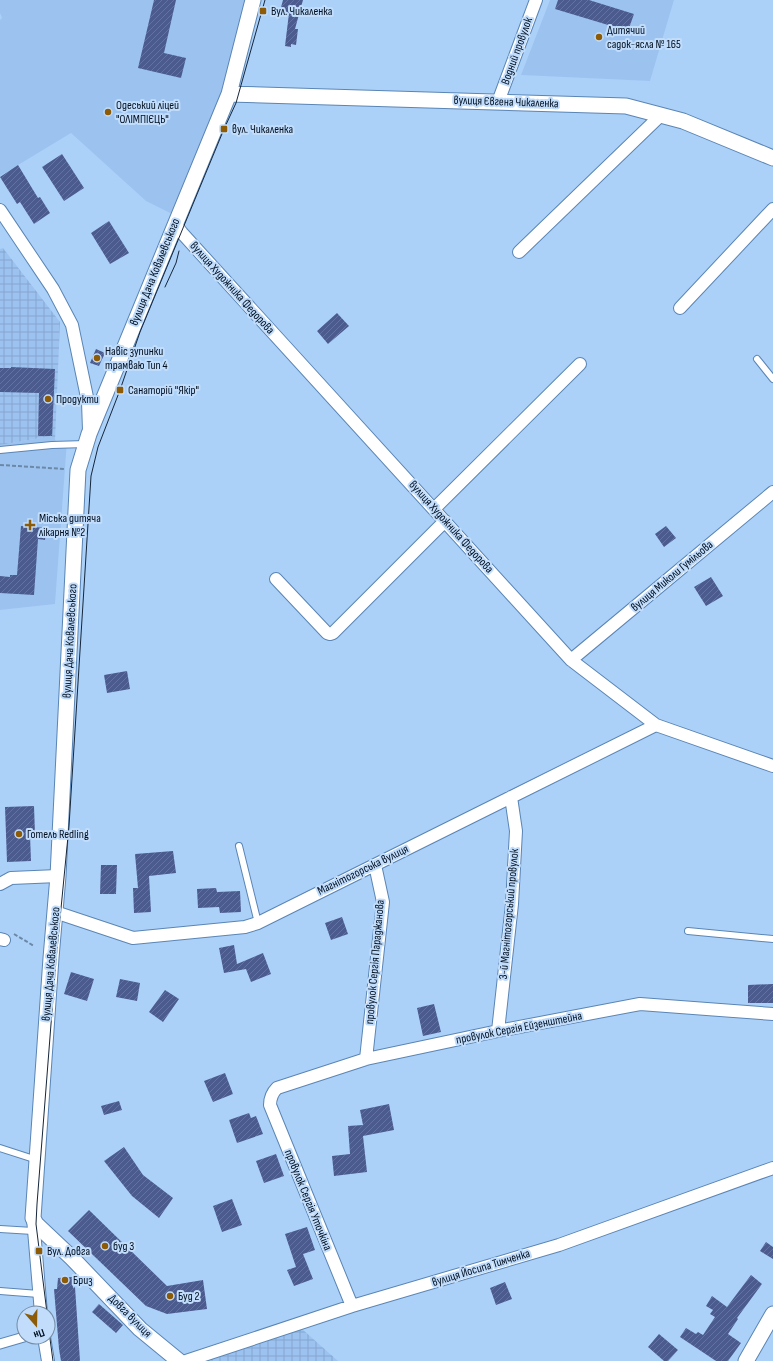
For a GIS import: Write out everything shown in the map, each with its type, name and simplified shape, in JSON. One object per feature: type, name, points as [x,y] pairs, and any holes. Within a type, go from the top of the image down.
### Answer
[{"type":"street","name":"вулиця Дача Ковалевського","points":[[40,1305],[33,1225],[58,876],[78,470],[88,439],[229,94],[253,0]]},
{"type":"street","name":"Водний провулок","points":[[498,102],[536,0]]},
{"type":"street","name":"вулиця Євгена Чикаленка","points":[[229,94],[626,106],[683,121],[773,158]]},
{"type":"street","points":[[519,252],[661,115]]},
{"type":"street","points":[[680,308],[773,209]]},
{"type":"street","points":[[0,210],[52,289],[72,325],[88,402],[88,439]]},
{"type":"street","name":"вулиця Художника Федорова","points":[[175,224],[571,660],[656,725],[773,766]]},
{"type":"street","points":[[434,509],[580,364]]},
{"type":"street","name":"вулиця Миколи Гумільова","points":[[571,660],[773,492]]},
{"type":"street","points":[[276,580],[327,633],[333,633],[445,521]]},
{"type":"street","name":"Магнітогорська вулиця","points":[[55,912],[133,938],[245,927],[258,923],[656,725]]},
{"type":"street","name":"3-й Магнітогорський провулок","points":[[498,1031],[512,904],[516,831],[511,797]]},
{"type":"street","name":"провулок Сергія Параджанова","points":[[366,1059],[383,902],[375,865]]},
{"type":"street","points":[[0,884],[11,878],[58,876]]},
{"type":"street","name":"провулок Сергія Ейзенштейна","points":[[273,1092],[277,1088],[366,1059],[498,1031],[640,1004],[773,1014]]},
{"type":"street","name":"провулок Сергія Уточкіна","points":[[273,1092],[270,1099],[270,1105],[352,1306]]},
{"type":"street","name":"вулиця Йосипа Тимченка","points":[[186,1361],[352,1306],[559,1245],[773,1168]]},
{"type":"street","name":"Довга вулиця","points":[[33,1225],[36,1224],[72,1258],[140,1329],[179,1361]]},
{"type":"street","points":[[746,1361],[773,1314]]},
{"type":"street","points":[[0,1344],[16,1339]]},
{"type":"street","points":[[45,1345],[48,1361]]},
{"type":"lane","points":[[758,359],[773,379]]},
{"type":"lane","points":[[0,450],[52,445],[88,439]]},
{"type":"lane","points":[[239,846],[258,923]]},
{"type":"lane","points":[[688,931],[773,939]]},
{"type":"lane","points":[[0,1148],[37,1160]]},
{"type":"lane","points":[[0,1229],[33,1225]]},
{"type":"lane","points":[[0,1292],[39,1294]]},
{"type":"path","points":[[0,466],[78,470]]},
{"type":"path","points":[[5,937],[34,946]]},
{"type":"shaded area","name":"Одеський ліцей \"ОЛІМПІЄЦЬ\"","points":[[0,0],[246,0],[225,91],[174,215],[146,201],[71,133],[0,176],[0,20],[2,18],[0,13]]},
{"type":"shaded area","name":"Дитячий садок-ясла № 165","points":[[550,0],[674,0],[650,81],[521,75]]},
{"type":"shaded area","points":[[3,248],[60,322],[55,441],[52,436],[0,445],[0,249]]},
{"type":"shaded area","name":"Міська дитяча лікарня №2","points":[[52,436],[56,441],[67,441],[55,604],[0,610],[0,445]]},
{"type":"shaded area","points":[[302,1329],[338,1361],[203,1361]]},
{"type":"building","points":[[154,0],[176,0],[164,53],[186,58],[181,78],[138,68]]},
{"type":"building","points":[[283,0],[303,0],[295,29],[298,29],[296,45],[291,44],[291,47],[285,46],[289,13],[280,11]]},
{"type":"building","points":[[558,0],[589,0],[634,14],[628,31],[555,9]]},
{"type":"building","points":[[62,154],[84,188],[64,201],[42,167]]},
{"type":"building","points":[[18,165],[38,198],[40,197],[50,213],[34,224],[20,202],[17,204],[0,177]]},
{"type":"building","points":[[109,221],[129,253],[110,264],[91,233]]},
{"type":"building","points":[[337,313],[349,326],[328,344],[317,331]]},
{"type":"building","name":"Навіс зупинки трамваю Тип 4","points":[[96,349],[105,353],[99,366],[90,363]]},
{"type":"building","points":[[0,368],[55,369],[52,436],[38,436],[39,393],[0,392]]},
{"type":"building","points":[[21,526],[46,528],[45,540],[38,539],[34,595],[0,593],[0,576],[10,577],[10,575],[17,575]]},
{"type":"building","points":[[666,526],[676,538],[664,547],[655,534]]},
{"type":"building","points":[[711,577],[723,596],[706,606],[694,587]]},
{"type":"building","points":[[127,671],[130,689],[107,693],[104,675]]},
{"type":"building","name":"Готель Redling","points":[[34,806],[35,834],[30,835],[31,861],[7,862],[5,807]]},
{"type":"building","points":[[173,851],[176,873],[149,876],[151,912],[134,913],[133,888],[138,888],[135,854]]},
{"type":"building","points":[[101,865],[117,865],[116,894],[100,894]]},
{"type":"building","points":[[216,888],[217,892],[240,891],[241,912],[220,913],[219,907],[198,908],[197,889]]},
{"type":"building","points":[[342,917],[348,934],[331,940],[325,923]]},
{"type":"building","points":[[234,945],[237,964],[263,953],[271,974],[251,982],[246,969],[224,973],[219,948]]},
{"type":"building","points":[[71,972],[94,979],[87,1001],[64,994]]},
{"type":"building","points":[[120,979],[140,983],[137,1001],[116,997]]},
{"type":"building","points":[[773,984],[773,1003],[748,1003],[748,985]]},
{"type":"building","points":[[165,990],[179,999],[163,1022],[149,1012]]},
{"type":"building","points":[[434,1004],[441,1032],[423,1036],[417,1008]]},
{"type":"building","points":[[225,1073],[233,1094],[213,1102],[204,1081]]},
{"type":"building","points":[[119,1101],[122,1110],[104,1115],[101,1106]]},
{"type":"building","points":[[389,1104],[394,1130],[363,1136],[367,1172],[334,1176],[332,1156],[350,1154],[348,1126],[363,1125],[360,1110]]},
{"type":"building","points":[[249,1113],[251,1118],[256,1116],[263,1134],[237,1143],[229,1120]]},
{"type":"building","points":[[124,1147],[143,1175],[173,1198],[159,1218],[132,1196],[104,1161]]},
{"type":"building","points":[[276,1154],[284,1176],[264,1183],[256,1161]]},
{"type":"building","points":[[232,1199],[242,1225],[222,1232],[213,1206]]},
{"type":"building","points":[[89,1210],[167,1286],[203,1280],[207,1309],[167,1314],[146,1306],[68,1231]]},
{"type":"building","points":[[307,1227],[315,1250],[303,1254],[313,1279],[294,1286],[287,1270],[296,1267],[285,1234]]},
{"type":"building","points":[[766,1242],[773,1247],[773,1259],[760,1251]]},
{"type":"building","points":[[751,1275],[762,1284],[737,1318],[738,1319],[728,1334],[741,1343],[728,1361],[716,1361],[680,1337],[686,1328],[696,1334],[698,1332],[703,1335],[715,1317],[710,1314],[713,1310],[706,1306],[712,1296],[727,1307]]},
{"type":"building","points":[[72,1277],[73,1288],[75,1287],[80,1361],[61,1361],[54,1289],[57,1289],[58,1278]]},
{"type":"building","points":[[505,1282],[512,1299],[496,1305],[490,1288]]},
{"type":"building","points":[[99,1304],[123,1325],[116,1333],[92,1312]]},
{"type":"building","points":[[659,1334],[678,1350],[668,1361],[664,1361],[648,1347]]},
{"type":"tram line","points":[[46,1305],[36,1224],[37,1204],[56,960],[69,826],[91,476],[98,447],[140,332],[236,103],[265,0]]},
{"type":"tram line","points":[[165,287],[176,263],[179,251]]},
{"type":"tram line","points":[[51,1345],[53,1361]]},
{"type":"place","name":"Вул. Чикаленка","points":[[263,11]]},
{"type":"place","name":"Дитячий садок-ясла № 165","points":[[599,37]]},
{"type":"place","name":"Одеський ліцей \"ОЛІМПІЄЦЬ\"","points":[[108,112]]},
{"type":"place","name":"вул. Чикаленка","points":[[224,129]]},
{"type":"place","name":"Навіс зупинки трамваю Тип 4","points":[[97,358]]},
{"type":"place","name":"Санаторій \"Якір\"","points":[[120,390]]},
{"type":"place","name":"Продукти","points":[[48,399]]},
{"type":"place","name":"Міська дитяча лікарня №2","points":[[30,525]]},
{"type":"place","name":"Готель Redling","points":[[19,834]]},
{"type":"place","name":"буд 3","points":[[105,1246]]},
{"type":"place","name":"Вул. Довга","points":[[39,1251]]},
{"type":"place","name":"Бриз","points":[[65,1280]]},
{"type":"place","name":"Буд 2","points":[[170,1296]]}]
